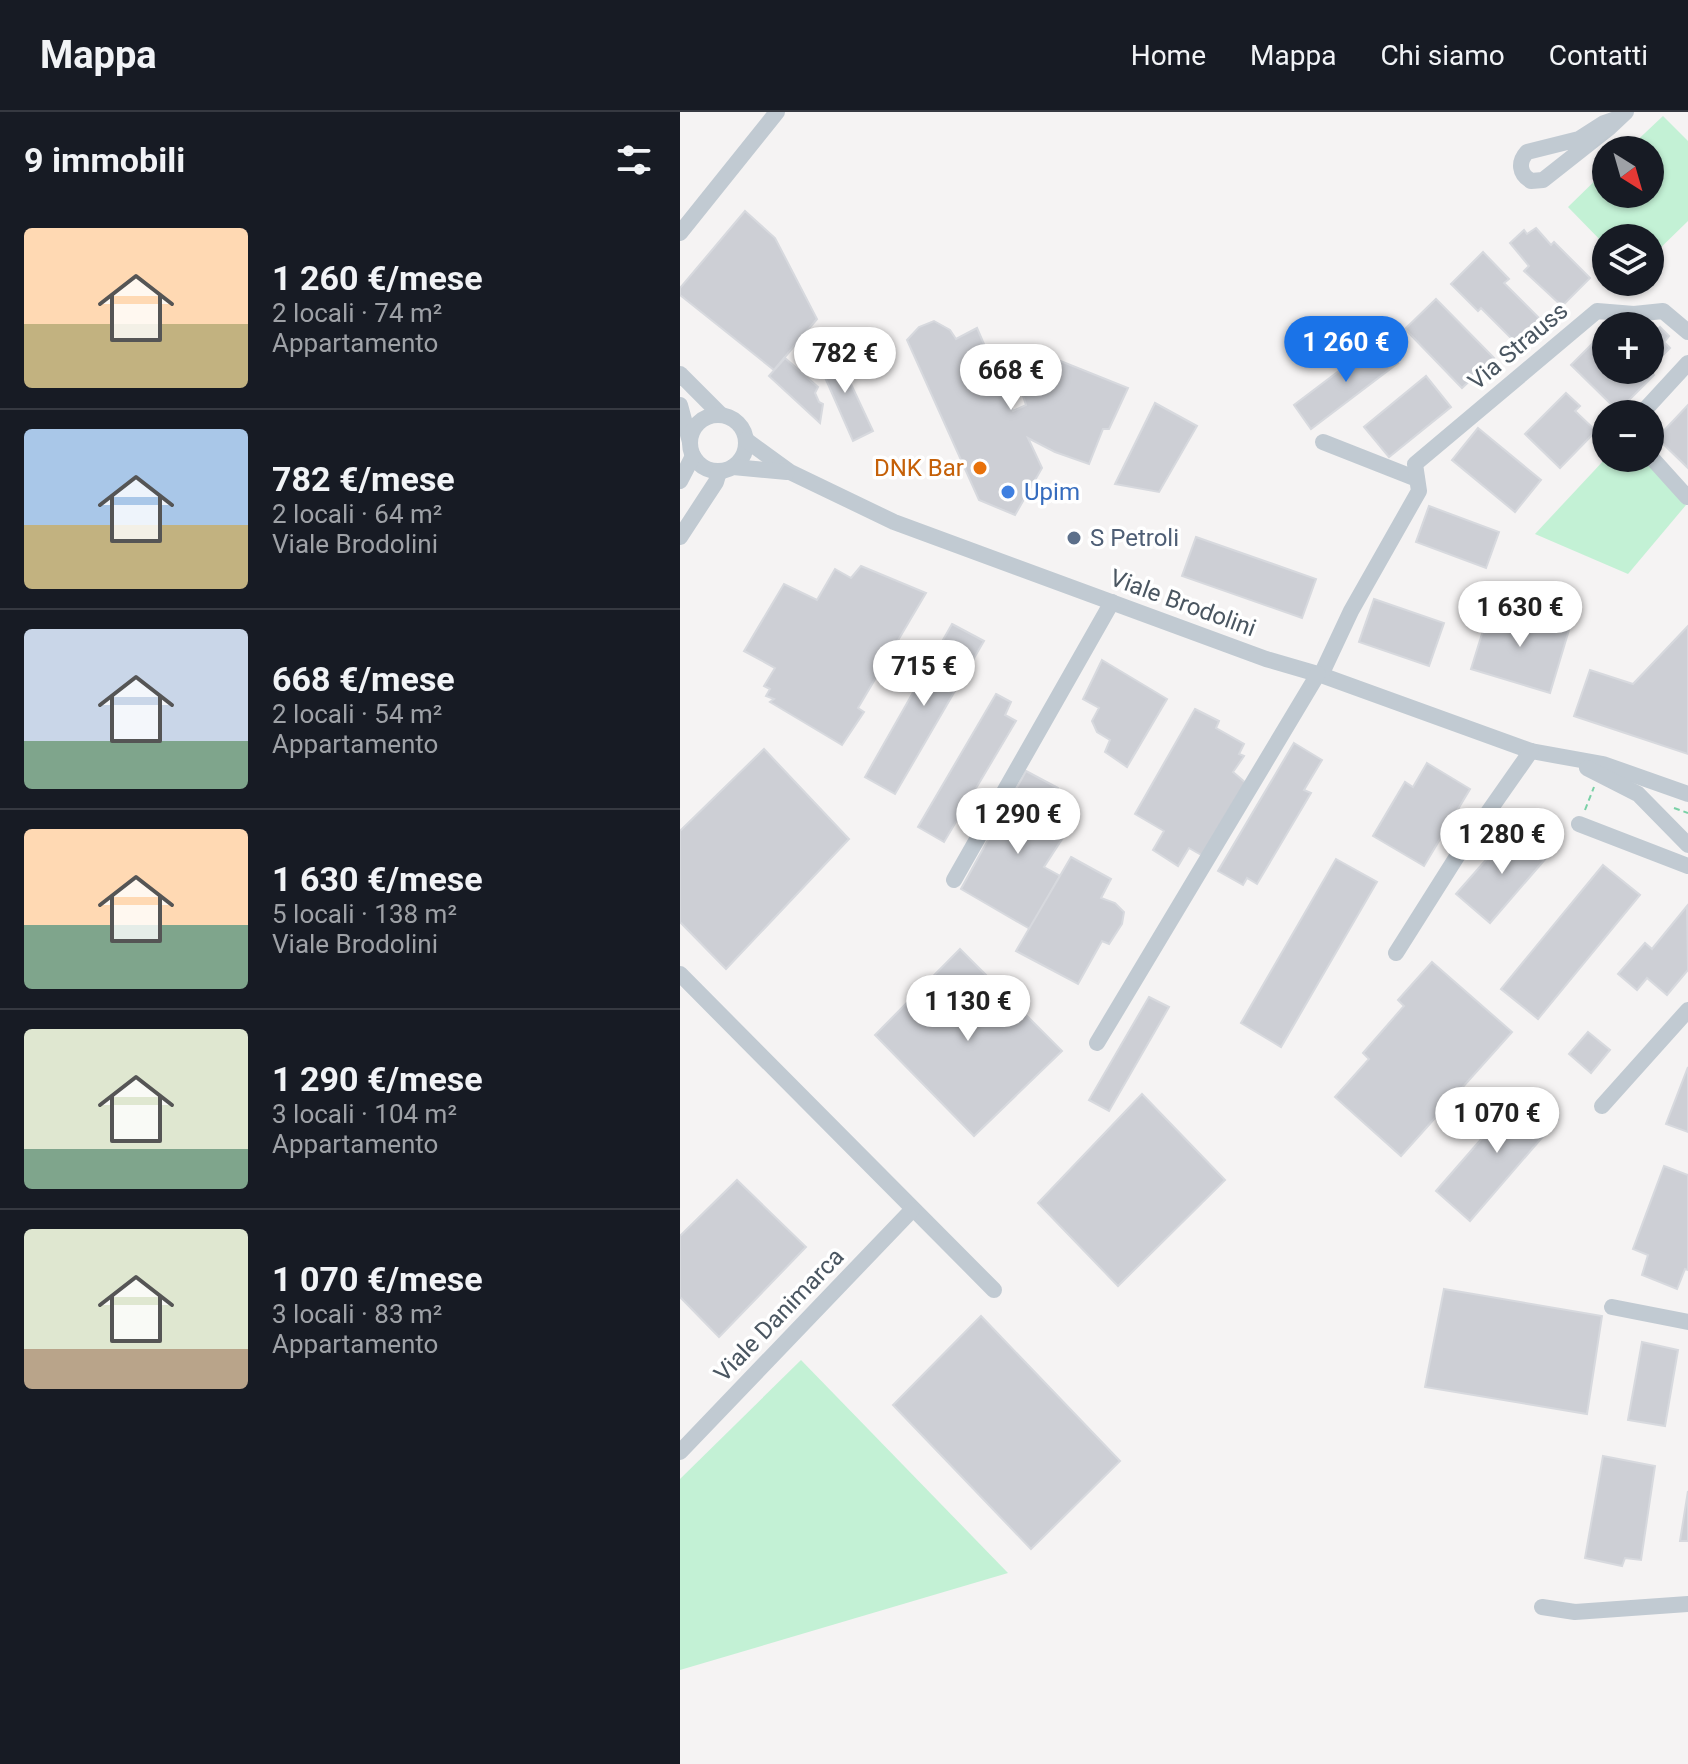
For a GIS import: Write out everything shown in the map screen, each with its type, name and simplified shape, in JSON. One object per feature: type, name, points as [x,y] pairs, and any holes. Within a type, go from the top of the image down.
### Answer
[{"type":"street","points":[[680,233],[777,112]]},
{"type":"street","points":[[1621,116],[1543,180],[1531,181],[1524,176],[1522,159],[1531,149],[1565,144],[1621,116]]},
{"type":"street","name":"Via Strauss","points":[[1418,485],[1415,464],[1597,311],[1634,314],[1663,311],[1688,332]]},
{"type":"street","points":[[1654,400],[1688,363]]},
{"type":"street","points":[[680,374],[721,415],[735,421],[746,440],[743,455],[716,482],[680,537]]},
{"type":"street","points":[[680,405],[691,449],[704,468],[726,469]]},
{"type":"street","points":[[680,481],[691,449],[691,434],[703,419],[721,415]]},
{"type":"street","name":"Viale Brodolini","points":[[746,440],[790,472],[894,522],[1266,659],[1320,675],[1531,751],[1603,764],[1688,794]]},
{"type":"street","points":[[1097,1043],[1320,675],[1418,485],[1323,442]]},
{"type":"street","name":"Viale Brodolini","points":[[726,469],[790,472]]},
{"type":"street","points":[[1664,472],[1687,497]]},
{"type":"street","points":[[954,880],[1112,602]]},
{"type":"street","points":[[1396,953],[1456,858],[1531,751]]},
{"type":"street","name":"Viale Brodolini","points":[[1568,758],[1638,794],[1688,845]]},
{"type":"street","points":[[1579,824],[1688,866]]},
{"type":"street","points":[[1641,847],[1661,841],[1672,828]]},
{"type":"street","points":[[680,974],[994,1290]]},
{"type":"street","points":[[1602,1106],[1688,1010]]},
{"type":"street","name":"Viale Danimarca","points":[[680,1452],[912,1210]]},
{"type":"street","points":[[1612,1307],[1688,1322]]},
{"type":"street","points":[[1542,1607],[1575,1612],[1688,1604]]},
{"type":"path","points":[[1579,824],[1599,774]]},
{"type":"green space","points":[[1663,116],[1688,141],[1688,221],[1664,244],[1664,224],[1592,224],[1592,232],[1568,207],[1592,184],[1592,208],[1664,208],[1664,136],[1642,136]]},
{"type":"green space","points":[[1593,472],[1657,472],[1686,505],[1628,574],[1535,534]]},
{"type":"green space","points":[[801,1360],[1008,1573],[680,1670],[680,1479]]},
{"type":"building","points":[[745,211],[775,238],[817,319],[774,370],[680,295],[680,288]]},
{"type":"building","points":[[1536,228],[1590,278],[1562,306],[1524,271],[1529,266],[1510,243],[1524,230],[1527,234]]},
{"type":"building","points":[[1483,252],[1509,279],[1504,283],[1543,322],[1519,346],[1481,308],[1478,311],[1451,284]]},
{"type":"building","points":[[1436,299],[1494,358],[1462,388],[1405,329]]},
{"type":"building","points":[[934,321],[950,330],[956,339],[977,328],[1013,411],[1026,405],[1017,378],[1036,357],[1058,360],[1128,388],[1109,429],[1103,429],[1089,464],[1028,438],[1042,468],[1015,515],[979,500],[907,340],[919,327]]},
{"type":"building","points":[[1380,340],[1398,363],[1311,429],[1294,405]]},
{"type":"building","points":[[1592,344],[1592,384],[1645,384],[1629,400],[1607,400],[1571,365]]},
{"type":"building","points":[[835,350],[873,431],[853,441],[816,357]]},
{"type":"building","points":[[785,358],[818,387],[815,393],[823,404],[820,423],[769,376]]},
{"type":"building","points":[[1426,376],[1451,407],[1389,457],[1364,427]]},
{"type":"building","points":[[1566,393],[1580,406],[1575,411],[1592,427],[1592,435],[1560,468],[1525,434]]},
{"type":"building","points":[[1155,403],[1197,426],[1159,492],[1115,484]]},
{"type":"building","points":[[1688,405],[1688,468],[1664,445],[1664,431]]},
{"type":"building","points":[[1478,428],[1541,480],[1515,512],[1452,460]]},
{"type":"building","points":[[1429,506],[1499,532],[1486,568],[1416,542]]},
{"type":"building","points":[[1196,537],[1316,579],[1302,618],[1182,576]]},
{"type":"building","points":[[861,566],[926,593],[858,708],[864,712],[842,745],[770,702],[774,699],[766,696],[770,689],[764,686],[775,668],[744,651],[784,584],[817,600],[835,569],[851,578]]},
{"type":"building","points":[[1374,599],[1444,623],[1429,666],[1359,642]]},
{"type":"building","points":[[1491,605],[1569,630],[1550,693],[1471,669]]},
{"type":"building","points":[[952,624],[984,641],[895,794],[865,777]]},
{"type":"building","points":[[1688,626],[1688,754],[1574,716],[1590,670],[1633,684]]},
{"type":"building","points":[[1102,660],[1167,699],[1127,767],[1105,752],[1110,740],[1097,732],[1092,721],[1099,708],[1083,699]]},
{"type":"building","points":[[996,694],[1011,702],[1005,715],[1016,721],[944,842],[918,827]]},
{"type":"building","points":[[1195,709],[1219,721],[1216,728],[1244,744],[1239,754],[1244,756],[1233,772],[1247,784],[1203,856],[1189,848],[1178,866],[1153,850],[1164,831],[1135,814]]},
{"type":"building","points":[[1294,743],[1322,760],[1304,790],[1311,793],[1257,884],[1247,878],[1243,885],[1218,871]]},
{"type":"building","points":[[764,749],[849,839],[726,969],[680,922],[680,831]]},
{"type":"building","points":[[1427,763],[1470,789],[1424,866],[1373,836],[1405,782],[1413,787]]},
{"type":"building","points":[[1026,771],[1058,788],[1040,823],[1064,836],[1044,867],[1060,876],[1030,929],[961,889]]},
{"type":"building","points":[[1514,828],[1547,857],[1490,923],[1456,894]]},
{"type":"building","points":[[1071,857],[1111,879],[1101,898],[1115,903],[1124,912],[1122,924],[1109,944],[1102,941],[1078,984],[1016,951]]},
{"type":"building","points":[[1336,859],[1377,882],[1281,1047],[1241,1023]]},
{"type":"building","points":[[1603,865],[1640,895],[1538,1019],[1501,989]]},
{"type":"building","points":[[1687,906],[1688,970],[1667,995],[1647,978],[1637,990],[1618,974],[1645,943],[1652,949]]},
{"type":"building","points":[[960,949],[1062,1051],[974,1136],[875,1035]]},
{"type":"building","points":[[1432,962],[1512,1032],[1401,1156],[1335,1097],[1369,1059],[1363,1053],[1404,1006],[1398,1000]]},
{"type":"building","points":[[1149,997],[1169,1007],[1109,1111],[1089,1100]]},
{"type":"building","points":[[1588,1032],[1610,1050],[1591,1073],[1569,1054]]},
{"type":"building","points":[[1688,1067],[1688,1132],[1666,1124]]},
{"type":"building","points":[[1524,1090],[1558,1119],[1470,1221],[1436,1191]]},
{"type":"building","points":[[1142,1094],[1225,1180],[1118,1286],[1038,1203]]},
{"type":"building","points":[[1664,1166],[1688,1175],[1688,1270],[1685,1269],[1677,1289],[1642,1275],[1648,1255],[1633,1249]]},
{"type":"building","points":[[737,1180],[806,1247],[719,1337],[680,1297],[680,1236]]},
{"type":"building","points":[[1444,1289],[1602,1316],[1587,1414],[1425,1387]]},
{"type":"building","points":[[981,1316],[1120,1461],[1031,1549],[893,1405]]},
{"type":"building","points":[[1642,1342],[1678,1350],[1665,1426],[1628,1420]]},
{"type":"building","points":[[1603,1456],[1655,1466],[1641,1560],[1625,1558],[1622,1566],[1585,1558]]},
{"type":"building","points":[[1688,1491],[1688,1541],[1680,1541]]},
{"type":"place","name":"DNK Bar","points":[[980,468]]},
{"type":"place","name":"Upim","points":[[1008,492]]},
{"type":"place","name":"S Petroli","points":[[1074,538]]}]
